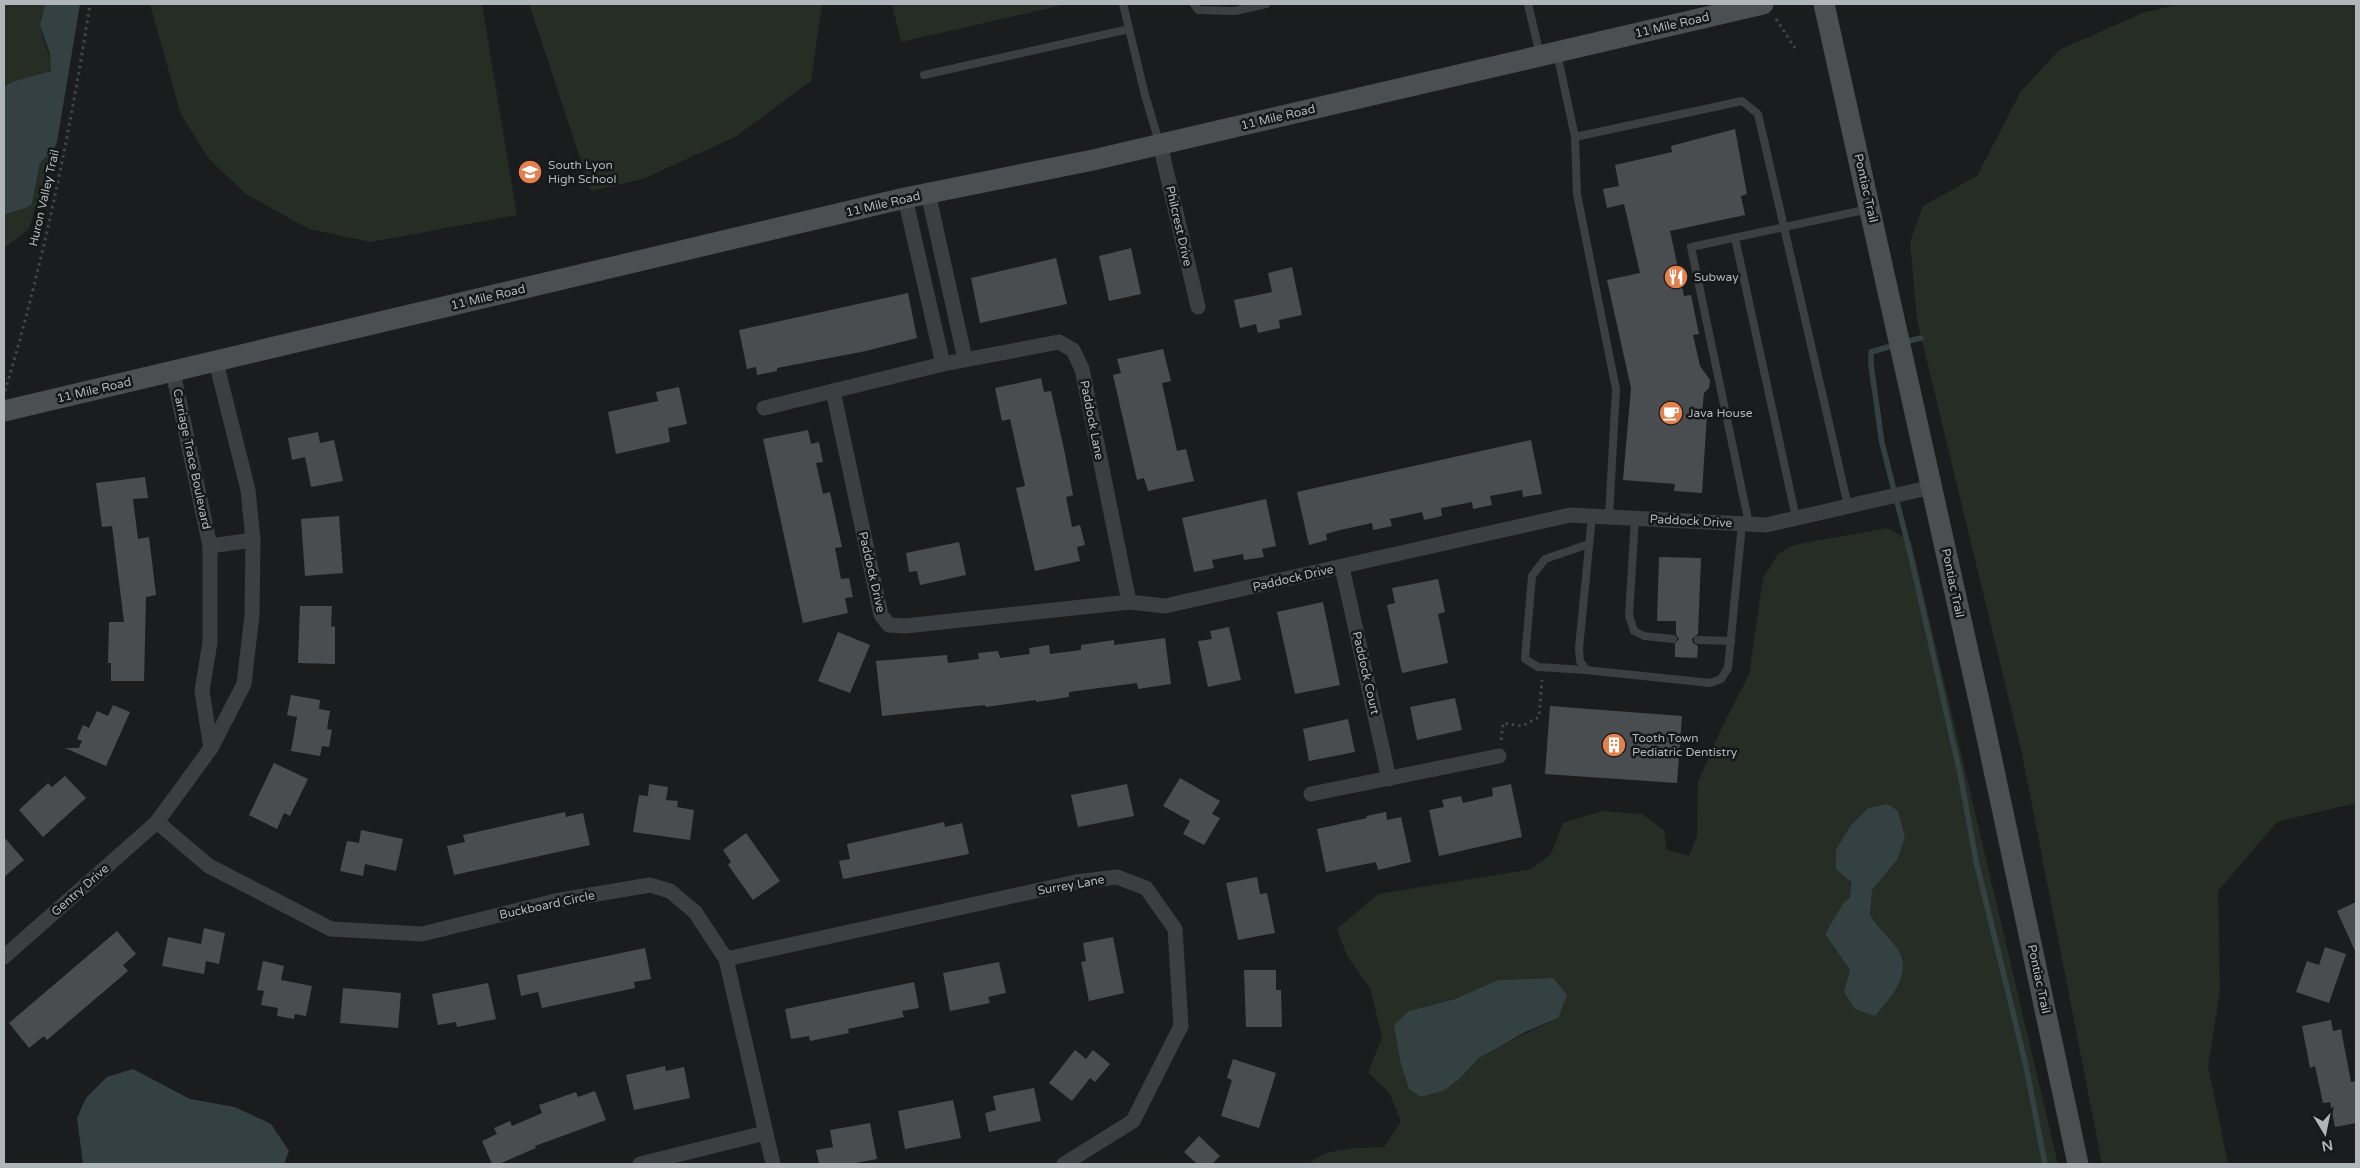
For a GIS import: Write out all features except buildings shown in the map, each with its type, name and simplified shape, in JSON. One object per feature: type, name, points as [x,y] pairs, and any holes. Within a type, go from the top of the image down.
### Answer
[{"type":"street","name":"Pontiac Trail","points":[[1824,4],[1932,487],[2078,1164]]},
{"type":"street","name":"11 Mile Road","points":[[4,411],[905,198],[1160,144],[1548,54],[1769,11]]},
{"type":"street","name":"Philcrest Drive","points":[[1160,144],[1198,307]]},
{"type":"street","points":[[928,193],[965,359]]},
{"type":"street","points":[[905,198],[943,364]]},
{"type":"street","name":"Paddock Lane","points":[[764,408],[965,359],[1060,342],[1073,350],[1082,369],[1129,602]]},
{"type":"street","points":[[157,822],[211,748],[244,684],[252,616],[253,540],[248,490],[216,362]]},
{"type":"street","name":"Carriage Trace Boulevard","points":[[173,372],[210,546],[210,642],[202,690],[211,748]]},
{"type":"street","name":"Paddock Drive","points":[[833,390],[881,615],[889,625],[905,626],[1129,602],[1165,606],[1570,515],[1766,525],[1932,487]]},
{"type":"street","name":"Carriage Trace Boulevard","points":[[210,546],[253,540]]},
{"type":"street","name":"Paddock Court","points":[[1342,567],[1390,779]]},
{"type":"street","points":[[1311,794],[1499,756]]},
{"type":"street","name":"Gentry Drive","points":[[4,957],[157,822]]},
{"type":"street","name":"Buckboard Circle","points":[[157,822],[209,866],[331,929],[422,934],[554,901],[650,885],[670,890],[695,912],[726,959],[773,1164]]},
{"type":"street","name":"Surrey Lane","points":[[726,959],[1076,882],[1117,877],[1146,888],[1175,929],[1181,1026],[1134,1121],[1064,1164]]},
{"type":"street","points":[[640,1164],[765,1133]]},
{"type":"lane","points":[[1123,4],[1145,95],[1160,144]]},
{"type":"lane","points":[[1194,4],[1198,10],[1235,11],[1266,4]]},
{"type":"lane","points":[[1528,4],[1548,54],[1575,137],[1577,194],[1616,388],[1608,517]]},
{"type":"lane","points":[[924,75],[1129,29]]},
{"type":"lane","points":[[1575,137],[1742,101],[1758,114],[1848,506]]},
{"type":"lane","points":[[1589,544],[1545,559],[1532,576],[1525,659],[1543,668],[1586,670],[1710,683],[1721,679],[1728,668],[1746,524],[1691,246],[1784,228],[1870,208]]},
{"type":"lane","points":[[1735,238],[1796,518]]},
{"type":"lane","points":[[1586,670],[1580,661],[1579,648],[1592,516]]},
{"type":"lane","points":[[1635,518],[1629,615],[1634,631],[1644,636],[1673,639]]},
{"type":"lane","points":[[1698,640],[1731,641]]},
{"type":"path","name":"Huron Valley Trail","points":[[4,394],[46,235],[68,132],[90,4]]},
{"type":"path","points":[[1769,11],[1795,48]]},
{"type":"path","points":[[1499,756],[1503,723],[1522,726],[1539,717],[1543,668]]},
{"type":"shaded area","points":[[4,4],[45,4],[41,25],[52,67],[38,76],[4,87]]},
{"type":"shaded area","points":[[45,4],[80,4],[57,142],[54,149],[40,163],[32,203],[26,208],[4,216],[4,87],[12,82],[51,71],[50,54],[40,25]]},
{"type":"shaded area","points":[[150,4],[482,4],[517,215],[371,242],[309,229],[246,194],[210,160],[181,115]]},
{"type":"shaded area","points":[[529,4],[822,4],[811,81],[735,137],[643,179],[591,191]]},
{"type":"shaded area","points":[[892,4],[1067,4],[901,42]]},
{"type":"shaded area","points":[[2182,4],[2356,4],[2356,803],[2277,822],[2218,891],[2220,991],[2208,1066],[2228,1164],[2102,1164],[2022,754],[1917,320],[1910,242],[1923,206],[1977,176],[2021,91],[2059,50],[2145,12]]},
{"type":"shaded area","points":[[54,149],[29,229],[4,248],[4,216],[26,208],[32,203],[40,163]]},
{"type":"shaded area","points":[[1887,528],[1911,541],[2058,1164],[1309,1164],[1316,1158],[1334,1151],[1384,1147],[1401,1122],[1389,1092],[1368,1073],[1382,1037],[1370,988],[1347,956],[1337,929],[1378,894],[1532,869],[1551,854],[1563,823],[1602,811],[1642,814],[1664,830],[1667,850],[1689,856],[1697,836],[1698,782],[1723,725],[1749,675],[1763,578],[1778,554],[1794,545]],"holes":[[[1887,804],[1897,860],[1872,890],[1870,915],[1882,933],[1850,970],[1825,934],[1842,905],[1850,897],[1851,825],[1868,808]],[[1553,978],[1558,1018],[1495,1048],[1479,1058],[1460,1078],[1409,1011],[1455,999],[1498,980]]]},
{"type":"shaded area","points":[[1887,804],[1898,811],[1905,837],[1897,860],[1872,890],[1870,915],[1899,951],[1903,969],[1901,978],[1892,995],[1875,1016],[1855,1009],[1844,992],[1850,970],[1825,934],[1842,905],[1850,897],[1851,882],[1836,869],[1836,850],[1851,825],[1868,808]]},
{"type":"shaded area","points":[[1553,978],[1567,995],[1558,1018],[1525,1032],[1479,1058],[1460,1078],[1445,1090],[1421,1097],[1409,1089],[1401,1064],[1394,1025],[1409,1011],[1455,999],[1498,980]]},
{"type":"shaded area","points":[[133,1069],[190,1099],[235,1107],[271,1124],[289,1151],[284,1164],[83,1164],[77,1118],[86,1098],[107,1077]]},
{"type":"waterway","points":[[1904,342],[1921,338]]},
{"type":"waterway","points":[[1895,345],[1871,352],[1871,365],[1882,443],[1911,557],[1960,773],[1976,861],[2026,1066],[2045,1164]]},
{"type":"place","name":"South Lyon High School","points":[[530,172]]},
{"type":"place","name":"Subway","points":[[1676,277]]},
{"type":"place","name":"Java House","points":[[1671,413]]},
{"type":"place","name":"Tooth Town Pediatric Dentistry","points":[[1614,745]]}]
